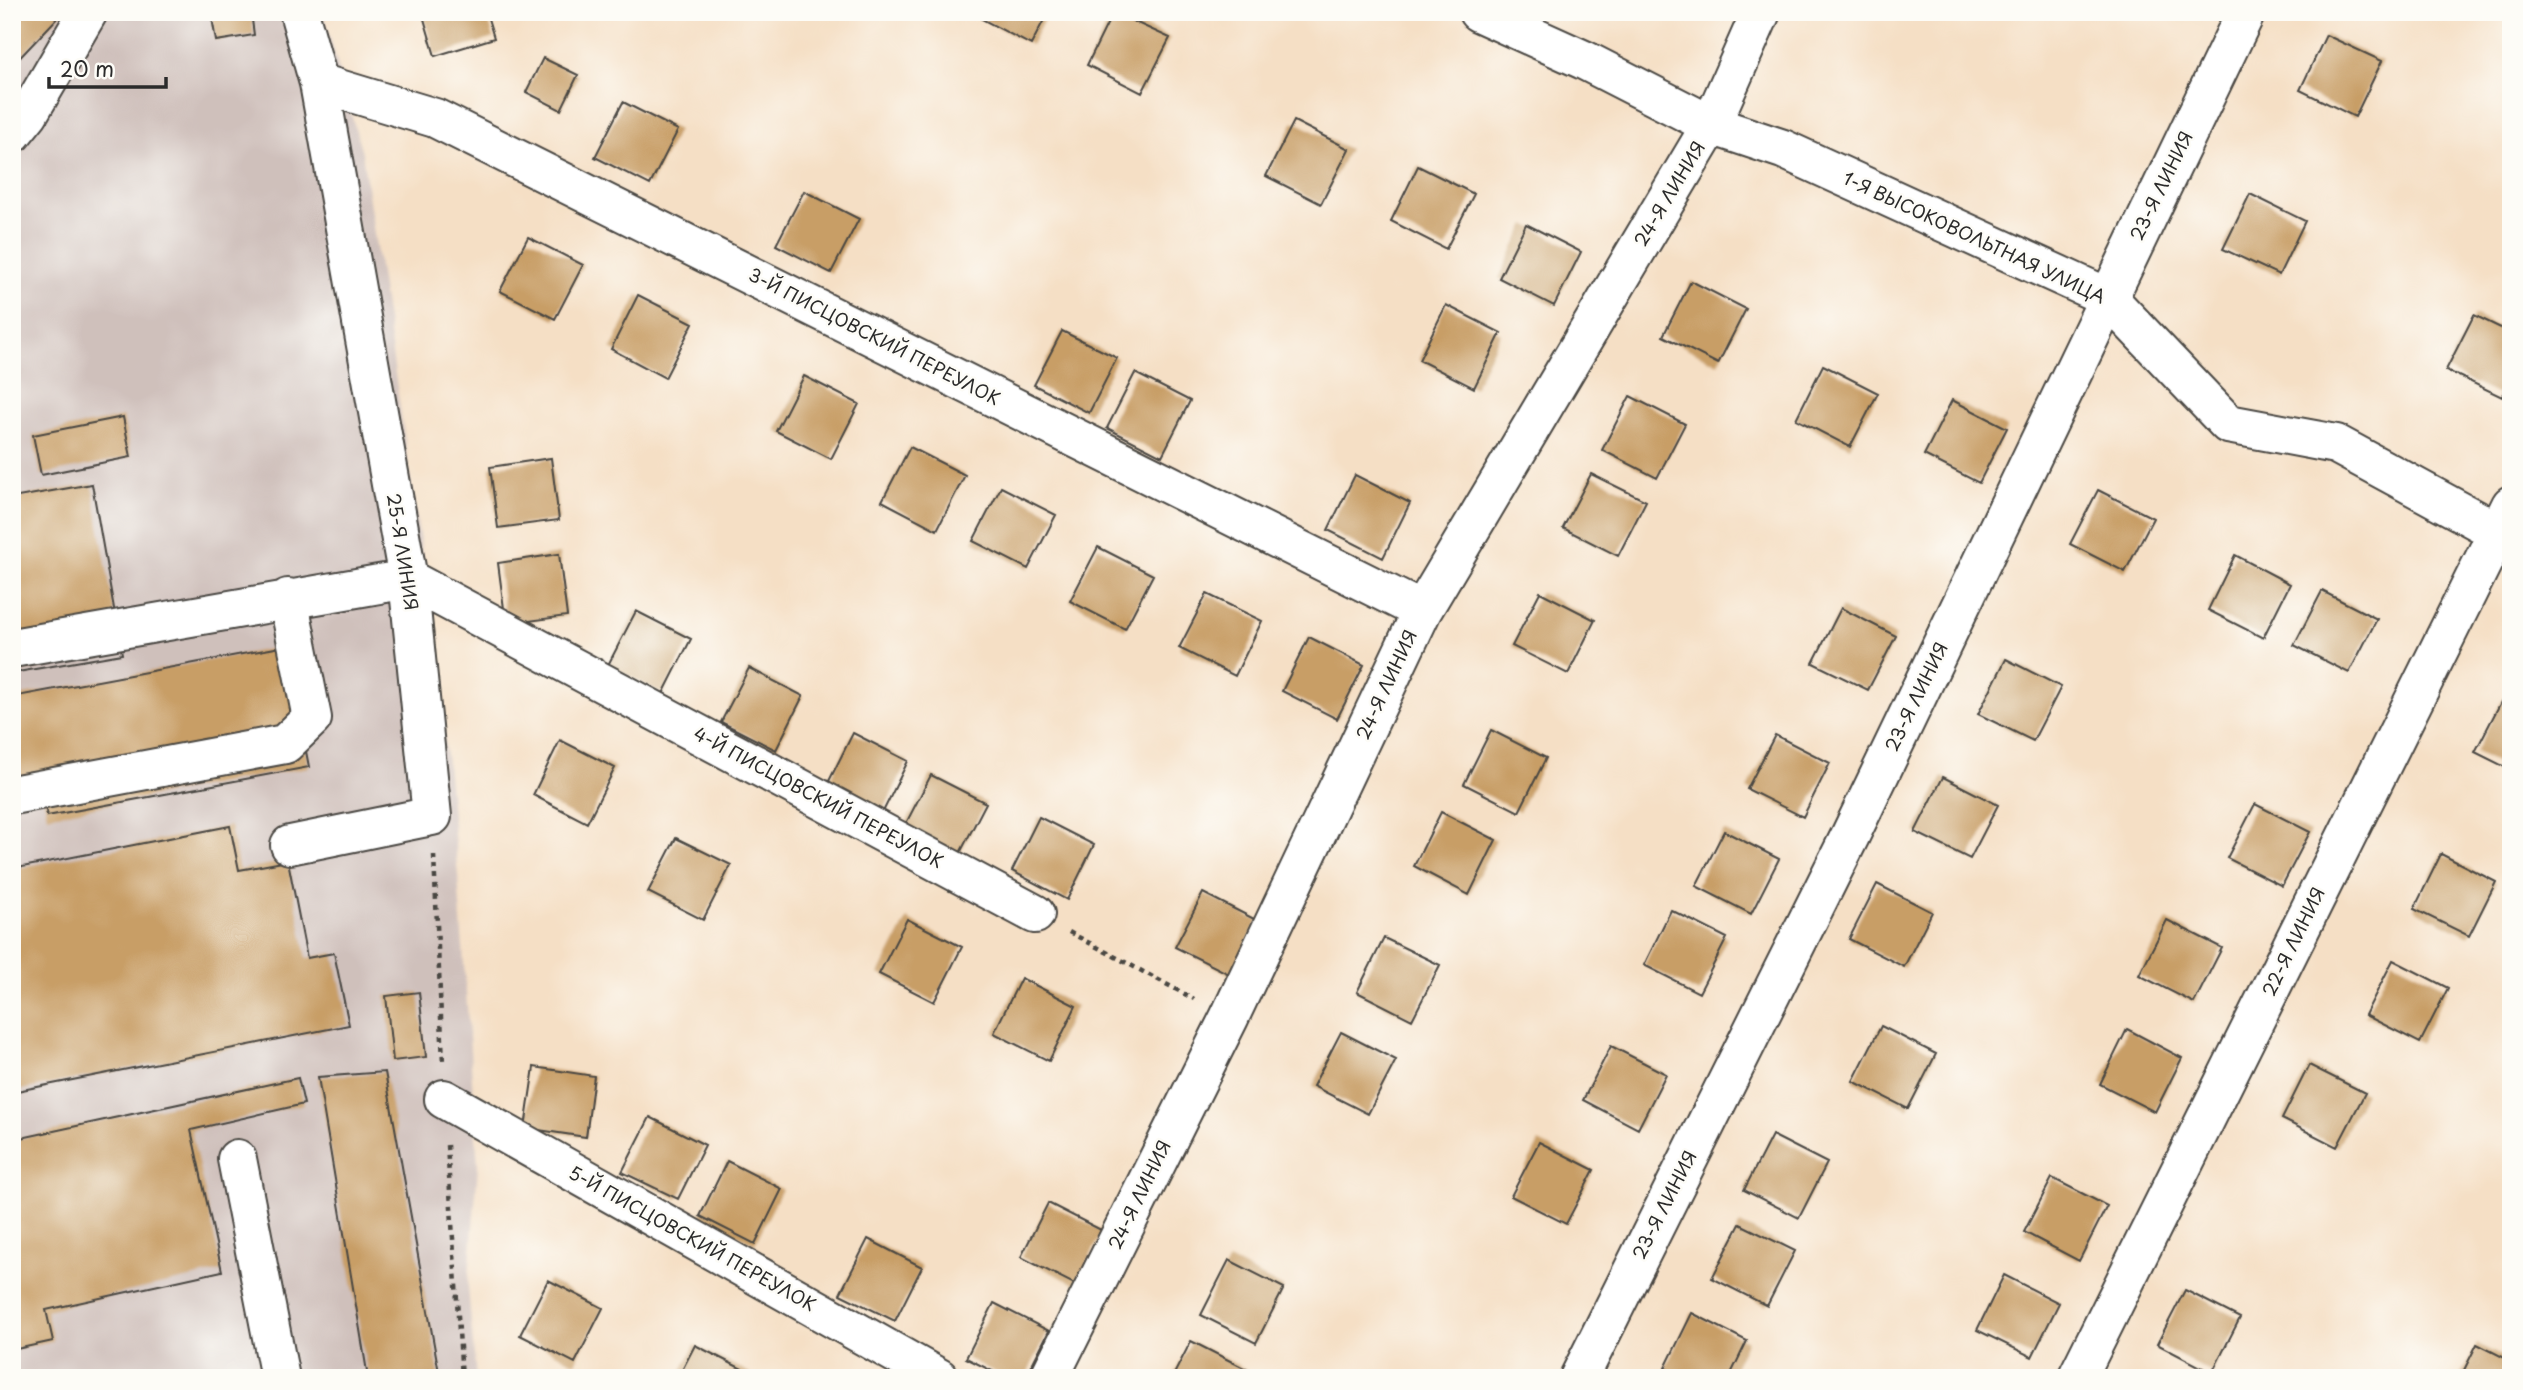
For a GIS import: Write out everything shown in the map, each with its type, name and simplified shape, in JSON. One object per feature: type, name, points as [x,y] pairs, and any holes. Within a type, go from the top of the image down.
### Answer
[{"type":"street","points":[[12,134],[29,113],[88,12]]},
{"type":"street","name":"25-Я ЛИНИЯ","points":[[299,12],[319,83],[408,579],[432,816]]},
{"type":"street","name":"1-Я ВЫСОКОВОЛЬТНАЯ УЛИЦА","points":[[1478,12],[1584,60],[1711,125],[1783,149],[2108,297],[2228,424],[2336,444],[2506,525]]},
{"type":"street","name":"24-Я ЛИНИЯ","points":[[1049,1378],[1229,1018],[1422,611],[1711,125],[1761,12]]},
{"type":"street","name":"23-Я ЛИНИЯ","points":[[1579,1378],[1850,836],[2246,12]]},
{"type":"street","name":"3-Й ПИСЦОВСКИЙ ПЕРЕУЛОК","points":[[319,83],[435,118],[1422,611]]},
{"type":"street","name":"22-Я ЛИНИЯ","points":[[2077,1378],[2506,525]]},
{"type":"street","points":[[12,648],[408,579]]},
{"type":"street","name":"4-Й ПИСЦОВСКИЙ ПЕРЕУЛОК","points":[[408,579],[1035,914]]},
{"type":"street","points":[[12,795],[285,744],[312,718],[288,598]]},
{"type":"street","points":[[290,845],[432,816]]},
{"type":"street","name":"5-Й ПИСЦОВСКИЙ ПЕРЕУЛОК","points":[[444,1099],[939,1378]]},
{"type":"street","points":[[237,1159],[281,1378]]},
{"type":"path","points":[[432,816],[444,1099]]},
{"type":"path","points":[[1035,914],[1229,1018]]},
{"type":"shaded area","points":[[12,12],[323,12],[362,153],[435,642],[458,876],[478,1166],[468,1287],[476,1378],[12,1378]]},
{"type":"building","points":[[12,12],[63,12],[12,66]]},
{"type":"building","points":[[211,12],[251,12],[254,35],[216,41]]},
{"type":"building","points":[[422,12],[486,12],[494,38],[435,56]]},
{"type":"building","points":[[979,12],[1048,12],[1031,45],[976,16]]},
{"type":"building","points":[[1113,12],[1170,38],[1142,93],[1087,65]]},
{"type":"building","points":[[2326,35],[2382,61],[2355,117],[2300,90]]},
{"type":"building","points":[[543,58],[578,75],[561,110],[526,92]]},
{"type":"building","points":[[623,102],[678,130],[650,185],[595,157]]},
{"type":"building","points":[[1294,121],[1349,149],[1321,204],[1266,176]]},
{"type":"building","points":[[1418,166],[1474,194],[1446,249],[1391,221]]},
{"type":"building","points":[[804,191],[859,219],[831,273],[776,245]]},
{"type":"building","points":[[2250,194],[2305,221],[2279,275],[2223,249]]},
{"type":"building","points":[[1526,224],[1581,252],[1554,306],[1499,278]]},
{"type":"building","points":[[528,237],[583,265],[555,319],[500,291]]},
{"type":"building","points":[[1691,281],[1746,309],[1718,364],[1663,336]]},
{"type":"building","points":[[638,295],[693,323],[665,378],[611,349]]},
{"type":"building","points":[[1446,305],[1501,333],[1474,388],[1419,360]]},
{"type":"building","points":[[2474,315],[2511,333],[2511,379],[2502,397],[2446,370]]},
{"type":"building","points":[[1062,331],[1117,358],[1089,413],[1034,385]]},
{"type":"building","points":[[1823,365],[1878,393],[1850,447],[1796,419]]},
{"type":"building","points":[[1135,373],[1190,401],[1162,456],[1107,428]]},
{"type":"building","points":[[804,376],[859,404],[831,459],[776,431]]},
{"type":"building","points":[[1630,396],[1685,424],[1657,478],[1602,450]]},
{"type":"building","points":[[1952,400],[2007,428],[1979,483],[1924,455]]},
{"type":"building","points":[[123,417],[131,457],[41,475],[33,435]]},
{"type":"building","points":[[910,447],[965,475],[937,530],[882,501]]},
{"type":"building","points":[[551,458],[559,520],[498,528],[490,467]]},
{"type":"building","points":[[1591,474],[1646,501],[1618,556],[1563,528]]},
{"type":"building","points":[[1355,475],[1410,503],[1383,558],[1328,530]]},
{"type":"building","points":[[92,484],[122,654],[12,673],[12,498]]},
{"type":"building","points":[[1001,487],[1056,515],[1028,569],[973,541]]},
{"type":"building","points":[[2098,490],[2153,518],[2125,572],[2070,544]]},
{"type":"building","points":[[1098,547],[1153,575],[1125,629],[1070,601]]},
{"type":"building","points":[[559,554],[567,616],[506,624],[498,563]]},
{"type":"building","points":[[2235,555],[2290,584],[2263,638],[2208,610]]},
{"type":"building","points":[[2322,591],[2377,619],[2349,673],[2294,645]]},
{"type":"building","points":[[1540,592],[1595,620],[1568,674],[1512,646]]},
{"type":"building","points":[[1207,594],[1262,621],[1235,676],[1179,648]]},
{"type":"building","points":[[1841,608],[1896,636],[1868,690],[1813,663]]},
{"type":"building","points":[[636,611],[691,639],[663,694],[608,665]]},
{"type":"building","points":[[1309,637],[1364,665],[1337,719],[1282,691]]},
{"type":"building","points":[[286,646],[309,767],[47,816],[43,795],[12,801],[12,697]]},
{"type":"building","points":[[2006,659],[2061,687],[2033,741],[1978,714]]},
{"type":"building","points":[[749,668],[803,696],[776,750],[721,722]]},
{"type":"building","points":[[2503,698],[2511,702],[2511,770],[2475,752]]},
{"type":"building","points":[[1491,730],[1546,758],[1519,812],[1464,784]]},
{"type":"building","points":[[853,733],[908,761],[881,816],[826,787]]},
{"type":"building","points":[[1775,735],[1830,763],[1803,817],[1747,789]]},
{"type":"building","points":[[560,740],[615,768],[587,823],[533,795]]},
{"type":"building","points":[[931,775],[986,803],[958,857],[903,829]]},
{"type":"building","points":[[1943,777],[1998,805],[1970,859],[1915,832]]},
{"type":"building","points":[[2255,804],[2310,832],[2282,886],[2227,858]]},
{"type":"building","points":[[1441,812],[1496,840],[1469,895],[1414,866]]},
{"type":"building","points":[[1039,817],[1094,845],[1067,900],[1012,871]]},
{"type":"building","points":[[230,826],[239,870],[288,861],[307,958],[334,953],[349,1025],[12,1092],[12,869]]},
{"type":"building","points":[[1724,831],[1779,859],[1751,914],[1696,886]]},
{"type":"building","points":[[676,838],[731,865],[703,920],[648,892]]},
{"type":"building","points":[[2441,854],[2496,882],[2469,936],[2414,909]]},
{"type":"building","points":[[1877,884],[1932,912],[1904,967],[1849,939]]},
{"type":"building","points":[[1203,893],[1258,921],[1231,975],[1175,947]]},
{"type":"building","points":[[1671,910],[1727,938],[1699,993],[1644,965]]},
{"type":"building","points":[[907,919],[962,947],[934,1002],[879,974]]},
{"type":"building","points":[[2167,920],[2222,948],[2194,1003],[2139,975]]},
{"type":"building","points":[[1384,938],[1440,965],[1412,1020],[1357,992]]},
{"type":"building","points":[[2393,960],[2448,988],[2420,1043],[2365,1015]]},
{"type":"building","points":[[1021,978],[1076,1006],[1049,1061],[994,1033]]},
{"type":"building","points":[[419,992],[426,1057],[393,1061],[386,996]]},
{"type":"building","points":[[1881,1026],[1936,1054],[1908,1109],[1853,1081]]},
{"type":"building","points":[[2127,1029],[2182,1058],[2155,1112],[2100,1084]]},
{"type":"building","points":[[1341,1032],[1396,1060],[1368,1114],[1313,1086]]},
{"type":"building","points":[[1611,1046],[1666,1074],[1638,1129],[1583,1100]]},
{"type":"building","points":[[2309,1065],[2365,1093],[2337,1147],[2282,1119]]},
{"type":"building","points":[[534,1067],[594,1076],[586,1137],[525,1128]]},
{"type":"building","points":[[385,1072],[440,1378],[368,1378],[318,1077]]},
{"type":"building","points":[[298,1078],[304,1104],[191,1130],[222,1271],[46,1310],[53,1341],[12,1350],[12,1140]]},
{"type":"building","points":[[650,1117],[705,1145],[678,1199],[622,1172]]},
{"type":"building","points":[[1772,1135],[1827,1163],[1799,1218],[1744,1190]]},
{"type":"building","points":[[1539,1142],[1594,1170],[1566,1224],[1511,1196]]},
{"type":"building","points":[[727,1161],[782,1189],[755,1244],[700,1216]]},
{"type":"building","points":[[2052,1178],[2107,1206],[2079,1261],[2024,1232]]},
{"type":"building","points":[[1048,1203],[1103,1231],[1076,1285],[1021,1257]]},
{"type":"building","points":[[1740,1224],[1795,1251],[1767,1306],[1712,1278]]},
{"type":"building","points":[[868,1239],[922,1267],[895,1321],[840,1294]]},
{"type":"building","points":[[1229,1260],[1284,1288],[1256,1343],[1201,1315]]},
{"type":"building","points":[[2004,1275],[2059,1303],[2032,1357],[1977,1330]]},
{"type":"building","points":[[548,1280],[603,1308],[575,1363],[520,1335]]},
{"type":"building","points":[[2185,1290],[2240,1318],[2212,1373],[2157,1344]]},
{"type":"building","points":[[994,1303],[1049,1331],[1025,1378],[1006,1378],[966,1358]]},
{"type":"building","points":[[1692,1313],[1747,1341],[1729,1378],[1684,1378],[1665,1368]]},
{"type":"building","points":[[1191,1341],[1246,1369],[1241,1378],[1172,1378]]},
{"type":"building","points":[[2477,1344],[2511,1361],[2511,1378],[2460,1378]]},
{"type":"building","points":[[695,1345],[750,1373],[747,1378],[678,1378]]}]
